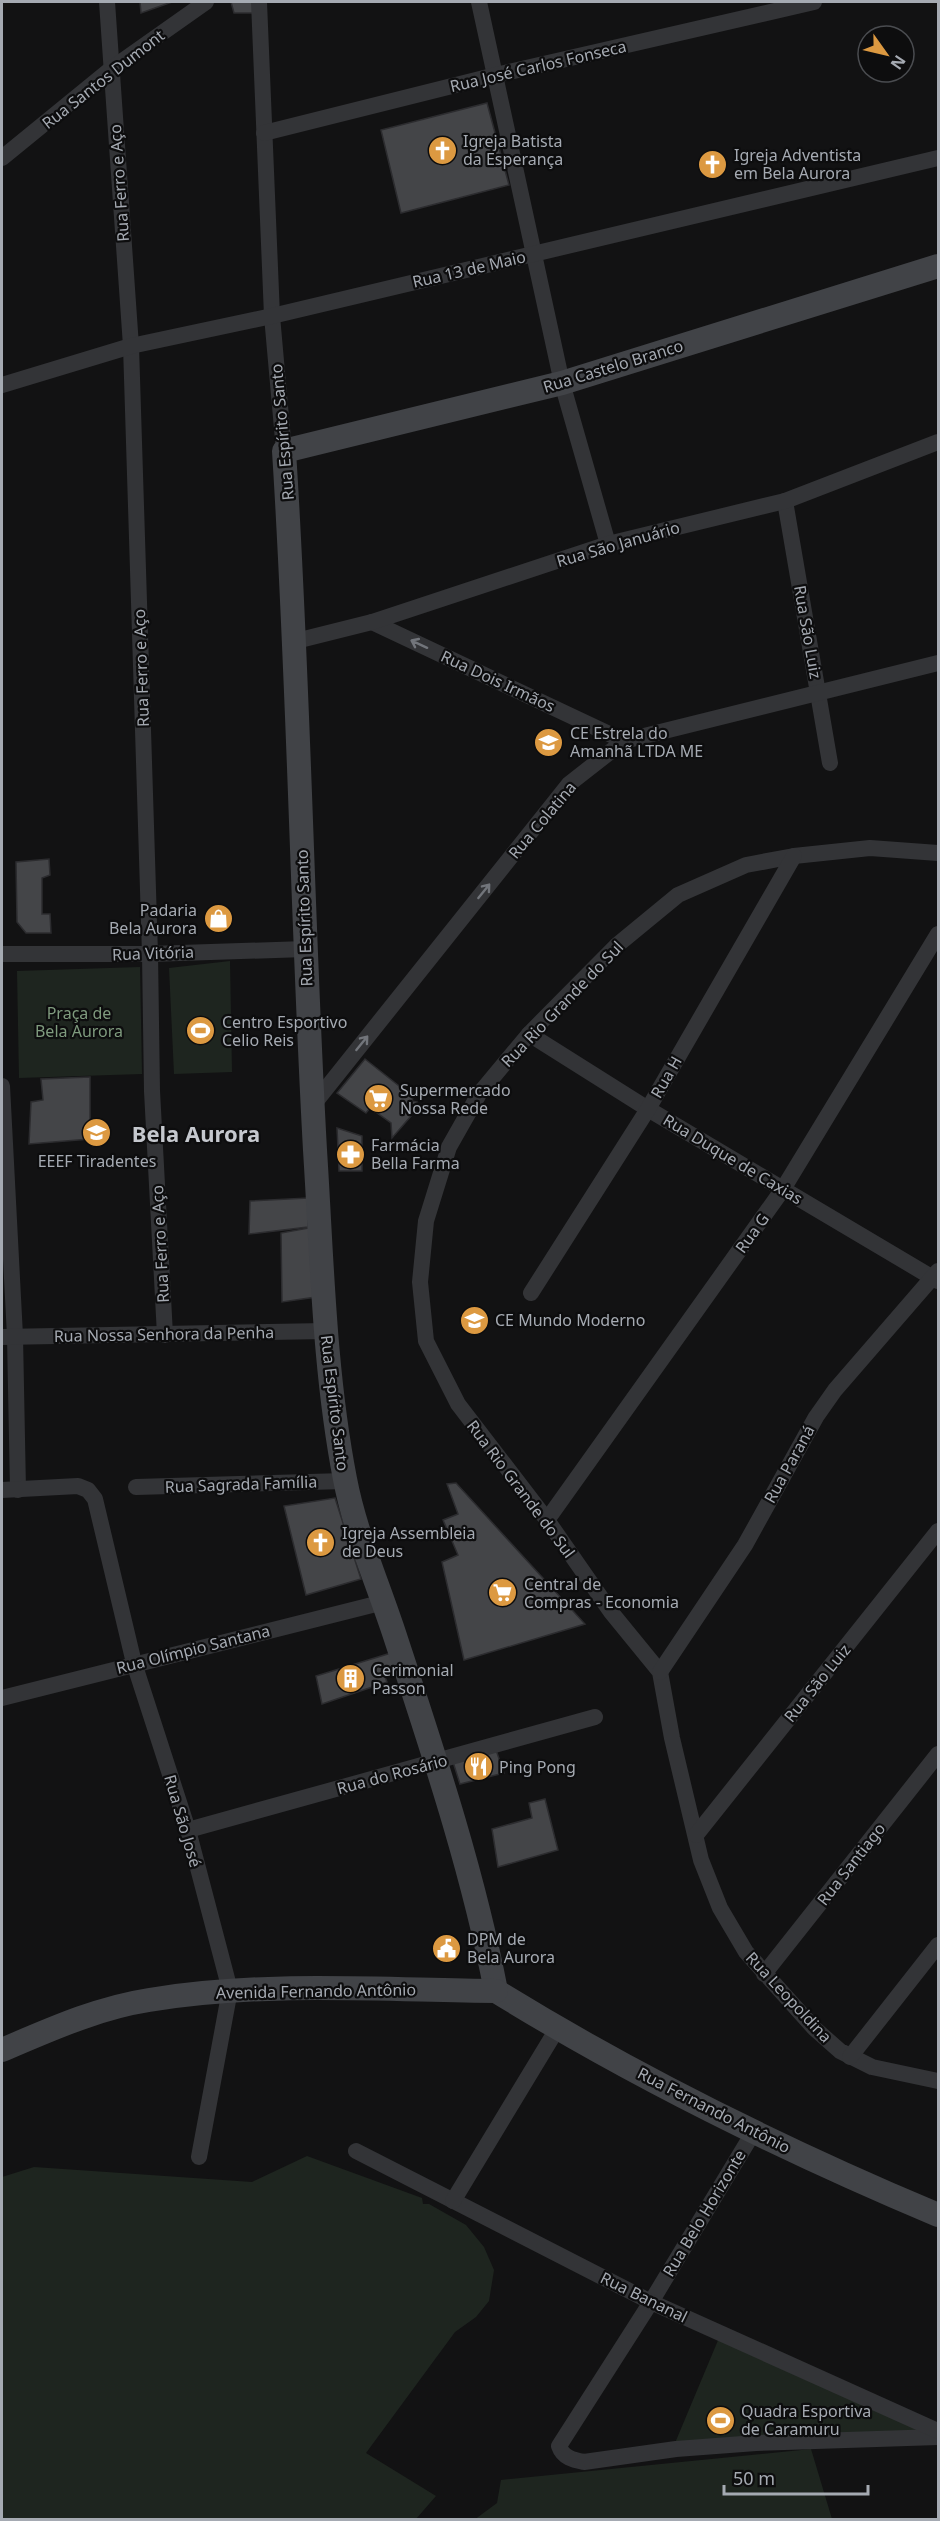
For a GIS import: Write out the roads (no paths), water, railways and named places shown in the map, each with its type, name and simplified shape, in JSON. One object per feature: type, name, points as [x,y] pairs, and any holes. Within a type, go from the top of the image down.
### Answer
[{"type":"street","name":"Rua Ferro e Aço","points":[[107,2],[131,346],[150,954],[152,1091],[165,1335]]},
{"type":"street","name":"Rua Santos Dumont","points":[[2,158],[111,69],[206,2]]},
{"type":"street","name":"Rua Espírito Santo","points":[[259,2],[272,316],[284,451],[296,641],[304,949],[326,1331],[345,1481],[356,1522],[436,1762],[487,1943],[496,1991]]},
{"type":"street","points":[[479,2],[532,254],[562,383],[608,544]]},
{"type":"street","name":"Rua José Carlos Fonseca","points":[[264,133],[496,75],[814,2]]},
{"type":"street","name":"Rua 13 de Maio","points":[[2,385],[131,346],[272,316],[939,158]]},
{"type":"street","name":"Rua Castelo Branco","points":[[284,451],[562,383],[939,266]]},
{"type":"street","name":"Rua São Januário","points":[[296,641],[372,622],[608,544],[785,501],[939,442]]},
{"type":"street","name":"Rua São Luiz","points":[[785,501],[830,763]]},
{"type":"street","name":"Rua Dois Irmãos","points":[[372,622],[624,741]]},
{"type":"street","name":"Rua Colatina","points":[[313,1105],[569,784],[624,741],[939,663]]},
{"type":"street","name":"Rua Rio Grande do Sul","points":[[660,1672],[611,1612],[547,1520],[458,1404],[426,1341],[420,1282],[426,1221],[449,1147],[478,1094],[529,1034],[616,946],[678,896],[746,865],[794,856],[870,848],[939,852]]},
{"type":"street","name":"Rua H","points":[[531,1293],[648,1109],[794,856]]},
{"type":"street","name":"Rua G","points":[[547,1520],[783,1189],[939,934]]},
{"type":"street","name":"Rua Vitória","points":[[2,954],[150,954],[304,949]]},
{"type":"street","name":"Rua Duque de Caxias","points":[[529,1034],[648,1109],[937,1277]]},
{"type":"street","points":[[2,1086],[10,1490]]},
{"type":"street","name":"Rua Paraná","points":[[660,1672],[745,1545],[816,1417],[835,1390],[937,1277]]},
{"type":"street","name":"Rua Nossa Senhora da Penha","points":[[8,1337],[326,1331]]},
{"type":"street","name":"Rua Sagrada Família","points":[[136,1487],[345,1481]]},
{"type":"street","name":"Rua São José","points":[[10,1490],[78,1486],[88,1490],[95,1499],[134,1663],[188,1830],[230,1990],[199,2157]]},
{"type":"street","name":"Rua São Luiz","points":[[696,1835],[939,1531]]},
{"type":"street","name":"Rua Olímpio Santana","points":[[2,1698],[384,1602]]},
{"type":"street","name":"Rua Leopoldina","points":[[660,1672],[672,1738],[701,1860],[720,1908],[747,1952],[819,2034],[850,2057],[891,2073],[939,2081]]},
{"type":"street","name":"Rua do Rosário","points":[[188,1830],[596,1717]]},
{"type":"street","name":"Rua Santiago","points":[[764,1974],[939,1754]]},
{"type":"street","points":[[850,2057],[939,1945]]},
{"type":"street","name":"Avenida Fernando Antônio","points":[[2,2050],[93,2013],[147,2000],[230,1990],[496,1991]]},
{"type":"street","name":"Rua Fernando Antônio","points":[[496,1991],[557,2029],[753,2133],[939,2215]]},
{"type":"street","points":[[453,2201],[557,2029]]},
{"type":"street","name":"Rua Belo Horizonte","points":[[753,2133],[651,2302],[559,2446],[571,2459],[584,2462],[676,2449],[939,2436]]},
{"type":"street","name":"Rua Bananal","points":[[356,2151],[651,2302],[939,2431]]},
{"type":"place","name":"Igreja Batista da Esperança","points":[[442,150]]},
{"type":"place","name":"Igreja Adventista em Bela Aurora","points":[[713,164]]},
{"type":"place","name":"CE Estrela do Amanhã LTDA ME","points":[[549,742]]},
{"type":"place","name":"Padaria Bela Aurora","points":[[218,919]]},
{"type":"place","name":"Centro Esportivo Celio Reis","points":[[201,1031]]},
{"type":"place","name":"Supermercado Nossa Rede","points":[[379,1099]]},
{"type":"place","name":"EEEF Tiradentes","points":[[97,1133]]},
{"type":"place","name":"Farmácia Bella Farma","points":[[350,1154]]},
{"type":"place","name":"CE Mundo Moderno","points":[[474,1320]]},
{"type":"place","name":"Igreja Assembleia de Deus","points":[[321,1542]]},
{"type":"place","name":"Central de Compras - Economia","points":[[503,1593]]},
{"type":"place","name":"Cerimonial Passon","points":[[351,1679]]},
{"type":"place","name":"Ping Pong","points":[[478,1767]]},
{"type":"place","name":"DPM de Bela Aurora","points":[[446,1948]]},
{"type":"place","name":"Quadra Esportiva de Caramuru","points":[[720,2420]]},
{"type":"district","name":"Bela Aurora","points":[[196,1134]]},
{"type":"park label","name":"Praça de Bela Aurora","points":[[79,1022]]}]
